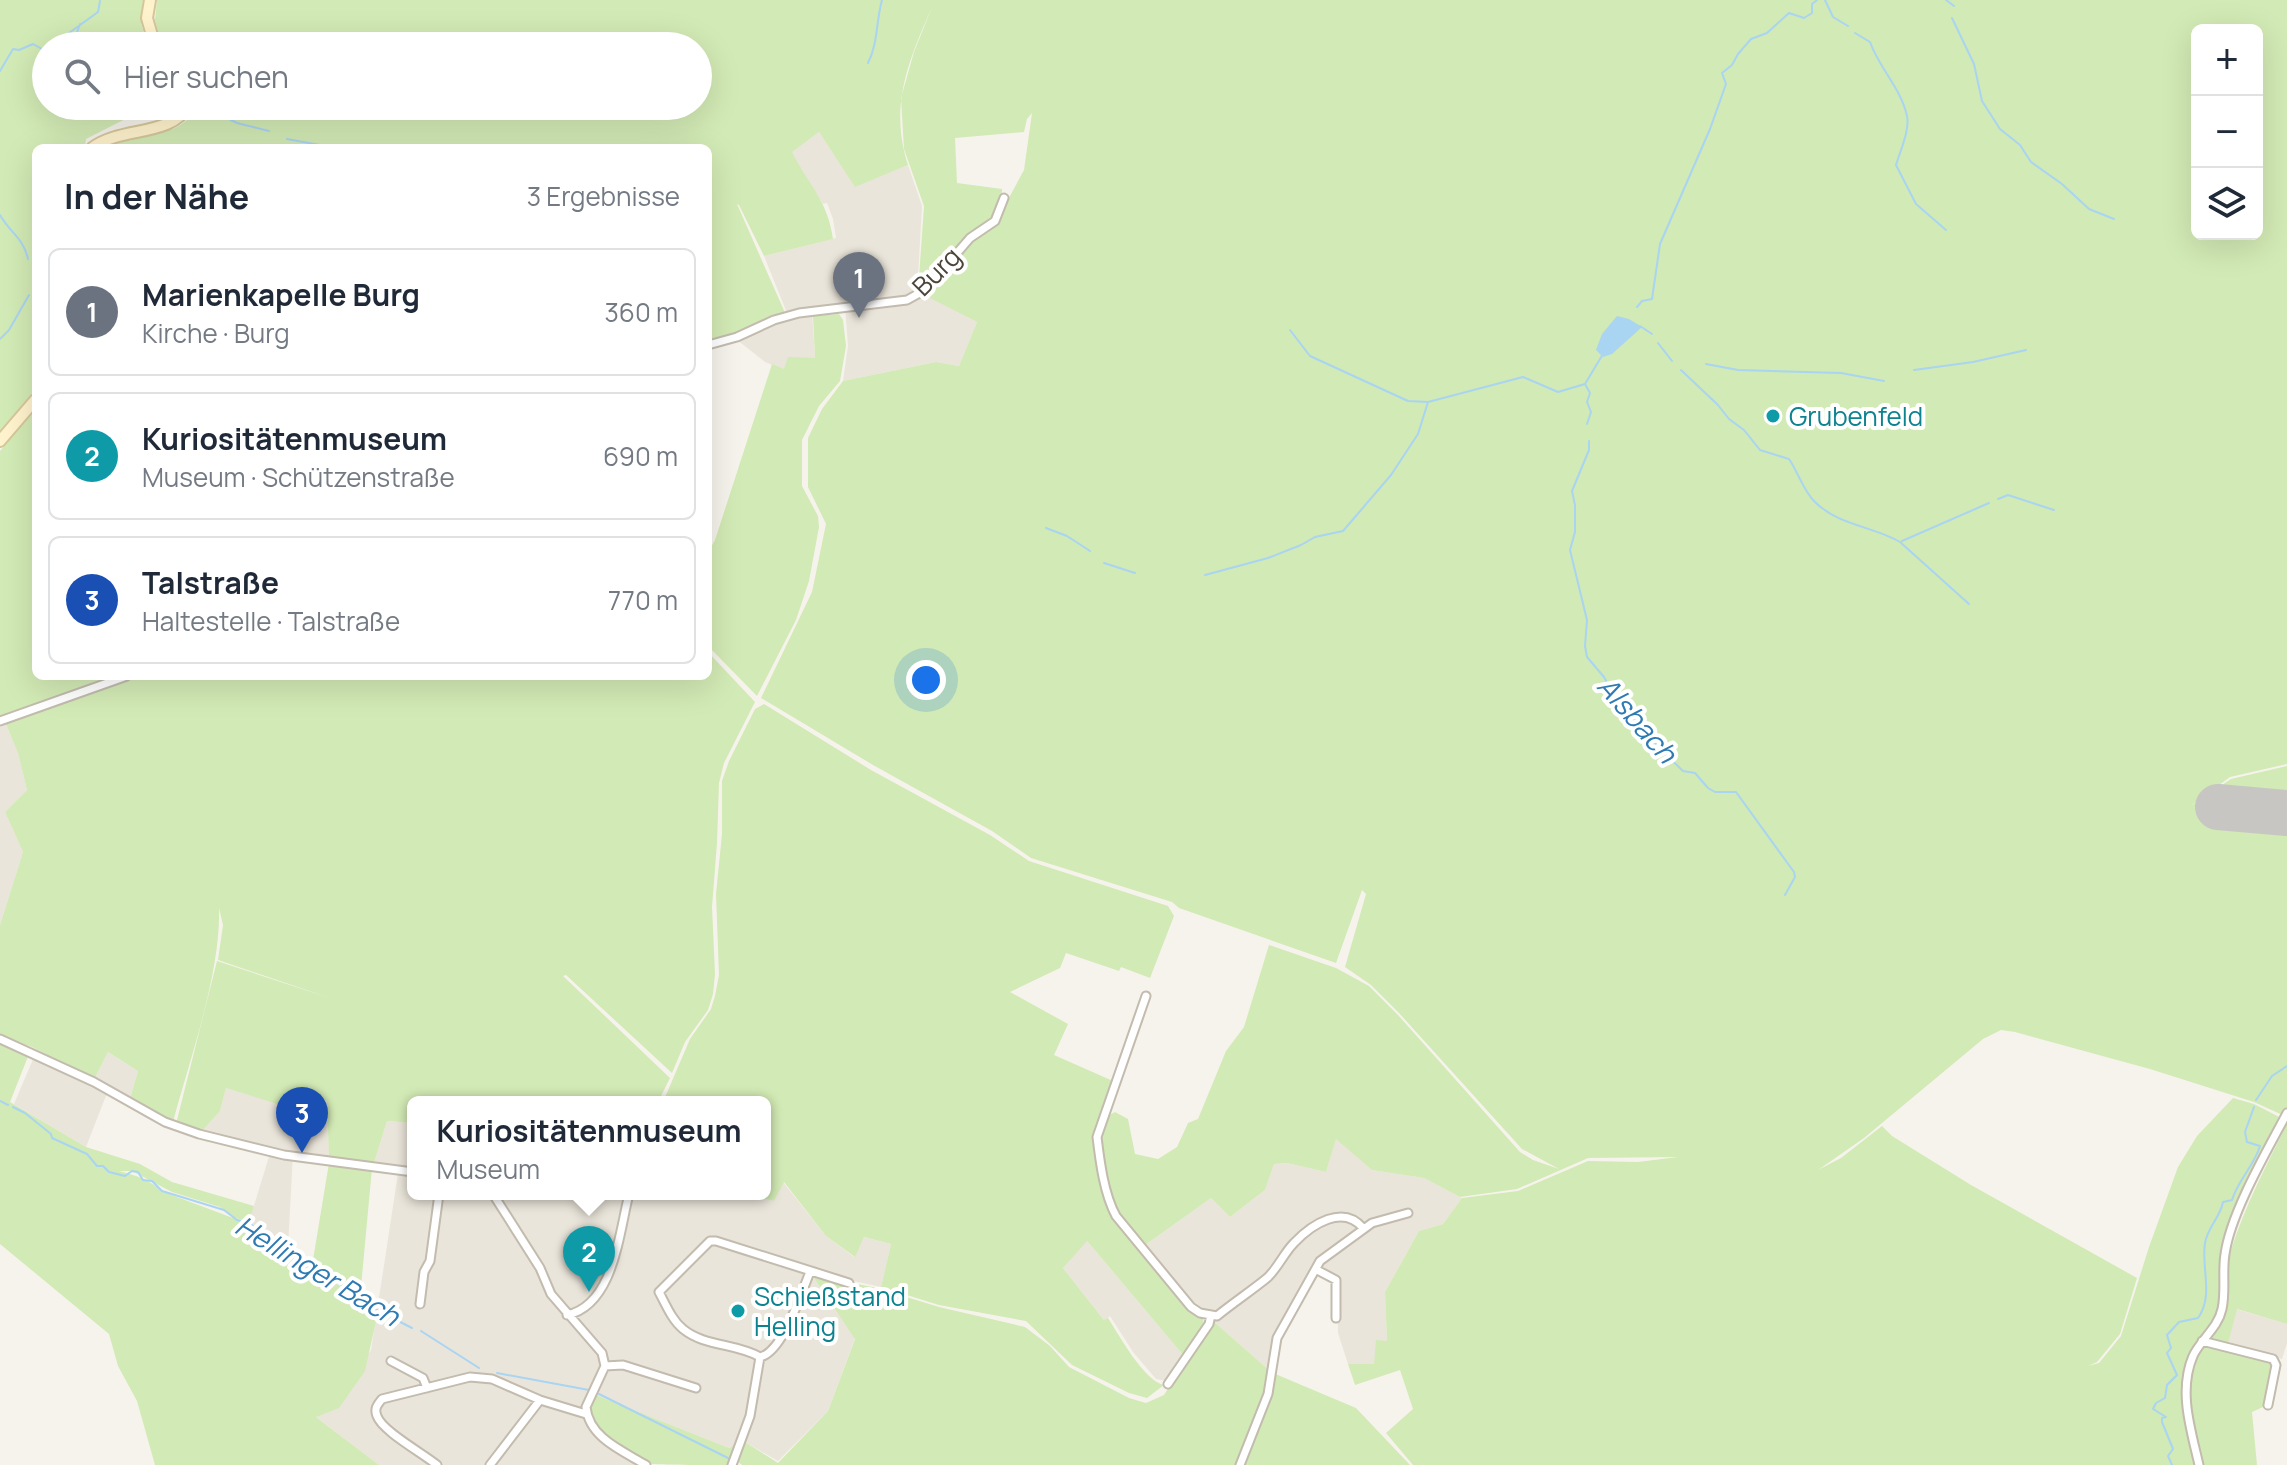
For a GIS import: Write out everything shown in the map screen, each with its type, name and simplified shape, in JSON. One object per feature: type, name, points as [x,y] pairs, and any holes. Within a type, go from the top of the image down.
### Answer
[{"type":"street","points":[[150,0],[147,18],[151,32]]},
{"type":"street","points":[[99,144],[114,136],[177,120]]},
{"type":"street","name":"Burg","points":[[712,344],[799,313],[907,300],[925,290],[970,238],[995,221],[1004,198]]},
{"type":"street","points":[[0,441],[32,404]]},
{"type":"street","points":[[0,721],[116,680]]},
{"type":"street","points":[[1146,996],[1097,1137],[1098,1148],[1110,1206],[1191,1307],[1200,1313],[1217,1316],[1270,1275],[1294,1243],[1320,1222],[1342,1215],[1356,1220],[1363,1228]]},
{"type":"street","points":[[0,1039],[94,1082],[165,1122],[199,1134],[284,1155],[407,1171]]},
{"type":"street","points":[[2199,1465],[2189,1425],[2186,1394],[2193,1358],[2214,1328],[2222,1310],[2225,1251],[2240,1207],[2287,1113]]},
{"type":"street","points":[[420,1304],[424,1272],[430,1261],[438,1200]]},
{"type":"street","points":[[497,1200],[540,1268],[551,1294],[602,1353],[605,1366],[586,1407],[586,1414],[605,1440],[646,1465]]},
{"type":"street","points":[[567,1315],[585,1309],[597,1296],[614,1265],[625,1200]]},
{"type":"street","points":[[1240,1465],[1268,1394],[1277,1338],[1320,1261],[1363,1228],[1381,1219],[1408,1213]]},
{"type":"street","points":[[760,1357],[741,1348],[707,1341],[683,1329],[659,1292],[710,1241],[849,1283]]},
{"type":"street","points":[[1317,1270],[1336,1280],[1336,1318]]},
{"type":"street","points":[[760,1357],[770,1352],[787,1326],[810,1272]]},
{"type":"street","points":[[1168,1384],[1209,1324],[1211,1315]]},
{"type":"street","points":[[2202,1341],[2273,1359],[2276,1365],[2268,1405]]},
{"type":"street","points":[[733,1462],[750,1416],[760,1357]]},
{"type":"street","points":[[391,1361],[423,1378],[427,1388]]},
{"type":"street","points":[[605,1366],[623,1365],[696,1388]]},
{"type":"street","points":[[437,1465],[381,1423],[376,1409],[382,1399],[470,1377],[484,1377],[540,1400],[586,1414]]},
{"type":"street","points":[[490,1465],[540,1400]]},
{"type":"shaded area","points":[[819,132],[855,186],[908,165],[922,206],[917,295],[926,291],[929,297],[977,322],[959,366],[936,362],[843,381],[848,346],[845,306],[812,310],[815,358],[785,370],[765,362],[736,339],[789,318],[764,256],[836,238],[827,203],[823,204],[791,152]]},
{"type":"shaded area","points":[[6,725],[18,752],[27,790],[5,812],[23,852],[0,925],[0,727]]},
{"type":"shaded area","points":[[108,1052],[138,1071],[130,1099],[109,1088],[86,1147],[14,1104],[34,1057],[93,1082]]},
{"type":"shaded area","points":[[226,1088],[287,1106],[289,1091],[328,1101],[329,1157],[293,1153],[288,1248],[249,1222],[271,1150],[202,1131],[220,1111]]},
{"type":"shaded area","points":[[387,1121],[407,1123],[407,1200],[774,1201],[783,1182],[826,1236],[854,1257],[864,1237],[891,1244],[881,1287],[813,1272],[812,1275],[855,1338],[828,1411],[778,1461],[745,1442],[729,1448],[590,1393],[642,1465],[379,1465],[315,1416],[339,1407],[371,1350],[399,1167],[374,1163]]},
{"type":"shaded area","points":[[1336,1138],[1372,1170],[1424,1178],[1462,1198],[1443,1224],[1419,1231],[1385,1292],[1387,1341],[1374,1364],[1348,1364],[1338,1333],[1337,1280],[1316,1269],[1282,1324],[1270,1371],[1192,1306],[1141,1248],[1211,1198],[1230,1217],[1265,1190],[1274,1164],[1287,1163],[1326,1172]]},
{"type":"shaded area","points":[[1086,1240],[1184,1356],[1167,1381],[1156,1379],[1133,1352],[1110,1316],[1105,1321],[1063,1268]]},
{"type":"shaded area","points":[[2236,1309],[2287,1324],[2287,1343],[2282,1359],[2228,1344]]},
{"type":"green space","points":[[0,0],[143,0],[143,32],[32,32],[32,120],[123,120],[86,139],[85,144],[32,144],[32,393],[0,433]]},
{"type":"green space","points":[[157,0],[2287,0],[2287,764],[2230,777],[2189,807],[2231,779],[2287,766],[2287,1117],[2254,1102],[2150,1069],[2001,1030],[1983,1039],[1864,1138],[1818,1170],[1841,1158],[1882,1126],[1892,1136],[1971,1185],[2137,1278],[2120,1334],[2097,1362],[2088,1366],[2099,1363],[2121,1336],[2178,1167],[2197,1136],[2233,1098],[2254,1104],[2285,1120],[2221,1256],[2219,1310],[2214,1323],[2195,1347],[2185,1381],[2196,1465],[1413,1465],[1386,1433],[1413,1409],[1400,1370],[1355,1385],[1348,1364],[1374,1364],[1376,1340],[1387,1341],[1385,1292],[1419,1231],[1443,1224],[1462,1198],[1518,1191],[1588,1161],[1638,1162],[1678,1157],[1588,1158],[1517,1189],[1460,1197],[1424,1178],[1372,1170],[1336,1139],[1326,1172],[1287,1163],[1274,1164],[1265,1190],[1230,1217],[1211,1198],[1141,1248],[1111,1205],[1099,1138],[1106,1117],[1115,1112],[1128,1119],[1135,1154],[1158,1159],[1177,1147],[1188,1123],[1198,1119],[1226,1051],[1244,1027],[1269,945],[1336,968],[1369,986],[1520,1152],[1559,1169],[1522,1149],[1399,1013],[1371,985],[1345,967],[1366,894],[1362,890],[1336,963],[1179,908],[1172,902],[1031,858],[992,831],[761,698],[812,592],[826,524],[808,487],[808,438],[822,409],[843,381],[936,362],[959,366],[977,322],[928,297],[926,291],[959,250],[996,222],[1024,170],[1032,113],[1024,132],[955,138],[957,183],[1002,189],[1002,205],[994,221],[970,237],[918,292],[924,206],[905,151],[908,165],[855,187],[819,132],[792,152],[822,203],[833,239],[764,256],[737,204],[786,315],[712,342],[712,144],[113,144],[161,132],[187,120],[712,120],[712,32],[158,32],[155,20]],"holes":[[[932,7],[914,52],[903,92],[915,47]],[[901,102],[904,148],[900,123]]]},
{"type":"green space","points":[[839,314],[843,320],[846,346],[840,381],[819,406],[802,440],[802,486],[818,516],[819,527],[809,581],[796,620],[757,696],[712,650],[712,545],[772,364],[784,369],[788,357],[815,358],[813,316]]},
{"type":"green space","points":[[32,413],[32,680],[107,680],[0,718],[0,451]]},
{"type":"green space","points":[[712,656],[755,702],[724,763],[719,783],[712,907],[715,974],[708,1010],[685,1042],[672,1073],[566,975],[563,976],[670,1078],[661,1096],[407,1096],[407,1123],[387,1121],[374,1163],[329,1157],[327,1101],[289,1091],[287,1107],[226,1088],[220,1111],[202,1131],[176,1124],[217,961],[336,1000],[218,960],[223,925],[219,908],[210,987],[173,1122],[130,1099],[138,1071],[108,1052],[94,1080],[32,1047],[0,1035],[0,925],[23,852],[5,812],[27,790],[18,753],[5,722],[123,680],[712,680]]},
{"type":"green space","points":[[764,704],[871,770],[990,835],[1029,861],[1168,906],[1174,916],[1150,978],[1066,953],[1060,968],[1010,992],[1068,1024],[1054,1055],[1113,1081],[1096,1136],[1109,1206],[1203,1319],[1204,1326],[1184,1356],[1087,1241],[1063,1268],[1104,1320],[1108,1318],[1140,1367],[1164,1385],[1147,1398],[1129,1393],[1072,1365],[1026,1321],[939,1305],[881,1287],[891,1244],[864,1237],[855,1257],[826,1236],[784,1182],[774,1201],[770,1200],[771,1096],[666,1096],[690,1039],[711,1009],[715,996],[719,975],[716,894],[722,834],[722,781],[755,709]]},
{"type":"green space","points":[[0,1042],[29,1054],[10,1102],[86,1147],[140,1164],[172,1182],[254,1206],[249,1222],[235,1218],[220,1207],[172,1192],[132,1171],[119,1171],[147,1180],[161,1191],[249,1224],[378,1312],[365,1371],[339,1408],[316,1417],[379,1465],[155,1465],[137,1401],[118,1366],[109,1334],[0,1244]]},
{"type":"green space","points":[[2287,1124],[2287,1324],[2237,1309],[2228,1344],[2210,1339],[2226,1305],[2231,1250],[2256,1186]]},
{"type":"green space","points":[[329,1163],[372,1168],[360,1298],[312,1266]]},
{"type":"green space","points":[[812,1275],[877,1288],[939,1307],[1025,1327],[1050,1346],[1069,1367],[1129,1398],[1146,1403],[1164,1395],[1212,1320],[1270,1371],[1267,1393],[1238,1465],[742,1465],[737,1461],[745,1442],[778,1463],[828,1411],[855,1339]]},
{"type":"green space","points":[[2203,1344],[2272,1360],[2274,1365],[2263,1407],[2252,1412],[2257,1465],[2201,1465],[2192,1419],[2190,1387],[2191,1372]]},
{"type":"green space","points":[[1273,1373],[1356,1408],[1410,1465],[1241,1465]]},
{"type":"green space","points":[[593,1394],[729,1448],[736,1445],[729,1465],[652,1464],[634,1456],[607,1437],[593,1421],[588,1413]]},
{"type":"water","points":[[1617,316],[1642,327],[1612,354],[1603,357],[1596,350],[1602,334]]},
{"type":"waterway","points":[[868,63],[874,48],[882,0]]},
{"type":"waterway","name":"Alsbach","points":[[1637,307],[1642,301],[1652,299],[1660,244],[1710,129],[1726,84],[1722,73],[1732,65],[1751,39],[1767,33],[1789,13],[1804,18],[1812,13],[1812,4],[1817,0]]},
{"type":"waterway","points":[[1825,0],[1833,17],[1848,26]]},
{"type":"waterway","points":[[1946,0],[1954,6]]},
{"type":"waterway","points":[[70,32],[98,12],[100,1]]},
{"type":"waterway","points":[[1952,18],[1974,64],[1982,101],[2000,129],[2020,145],[2031,162],[2062,184],[2089,209],[2114,219]]},
{"type":"waterway","points":[[77,32],[80,24]]},
{"type":"waterway","points":[[1855,33],[1870,42],[1904,106],[1907,128],[1896,165],[1916,204],[1946,230]]},
{"type":"waterway","points":[[0,71],[13,49],[32,44]]},
{"type":"waterway","points":[[231,120],[269,131]]},
{"type":"waterway","points":[[287,139],[314,144]]},
{"type":"waterway","points":[[0,215],[20,240],[28,259]]},
{"type":"waterway","points":[[0,339],[9,330],[29,295]]},
{"type":"waterway","points":[[1640,326],[1652,334]]},
{"type":"waterway","points":[[1290,330],[1310,356],[1408,401],[1428,402]]},
{"type":"waterway","points":[[1658,343],[1672,361]]},
{"type":"waterway","points":[[1914,370],[1973,362],[2026,350]]},
{"type":"waterway","name":"Alsbach","points":[[1587,424],[1591,412],[1587,402],[1590,393],[1585,384],[1603,354]]},
{"type":"waterway","points":[[1706,364],[1738,370],[1841,373],[1884,381]]},
{"type":"waterway","points":[[1681,370],[1744,430],[1760,450],[1789,459],[1808,493],[1824,510],[1900,542],[1969,604]]},
{"type":"waterway","points":[[1205,575],[1268,558],[1315,537],[1343,531],[1391,475],[1418,434],[1428,402],[1523,377],[1558,392],[1585,384]]},
{"type":"waterway","name":"Alsbach","points":[[1589,441],[1589,450],[1572,491],[1575,532],[1570,550],[1587,620],[1587,657],[1604,677],[1615,697],[1645,725],[1656,745],[1683,771],[1695,773],[1715,792],[1736,792],[1794,872],[1795,877],[1785,895]]},
{"type":"waterway","points":[[1998,499],[2008,495],[2054,510]]},
{"type":"waterway","points":[[1902,541],[1989,503]]},
{"type":"waterway","points":[[1046,528],[1067,536],[1090,551]]},
{"type":"waterway","points":[[1104,563],[1135,573]]},
{"type":"waterway","points":[[2256,1100],[2272,1076],[2287,1066]]},
{"type":"waterway","name":"Hellinger Bach","points":[[0,1101],[8,1105]]},
{"type":"waterway","name":"Hellinger Bach","points":[[13,1107],[25,1113],[52,1138],[87,1154],[97,1166],[103,1166],[109,1172],[125,1176],[132,1171],[138,1172],[143,1180],[152,1181],[162,1191],[224,1210],[237,1220],[250,1223],[263,1237],[273,1239],[299,1255],[318,1272],[367,1305],[412,1328]]},
{"type":"waterway","points":[[2172,1465],[2168,1456],[2173,1449],[2162,1422],[2162,1418],[2166,1417],[2153,1409],[2165,1398],[2167,1385],[2177,1375],[2167,1353],[2171,1348],[2167,1335],[2179,1322],[2198,1318],[2203,1309],[2207,1237],[2223,1202],[2232,1200],[2260,1146],[2247,1142],[2245,1132],[2254,1107]]},
{"type":"waterway","name":"Hellinger Bach","points":[[421,1331],[479,1368]]},
{"type":"waterway","name":"Hellinger Bach","points":[[497,1373],[589,1390]]},
{"type":"waterway","name":"Hellinger Bach","points":[[599,1394],[730,1459]]},
{"type":"runway","points":[[2218,807],[2287,813]]},
{"type":"place","name":"Marienkapelle Burg","points":[[859,318]]},
{"type":"place","name":"Grubenfeld","points":[[1773,416]]},
{"type":"place","name":"Talstraße","points":[[302,1153]]},
{"type":"place","name":"Kuriositätenmuseum","points":[[589,1292]]},
{"type":"place","name":"Schießstand Helling","points":[[738,1311]]}]
